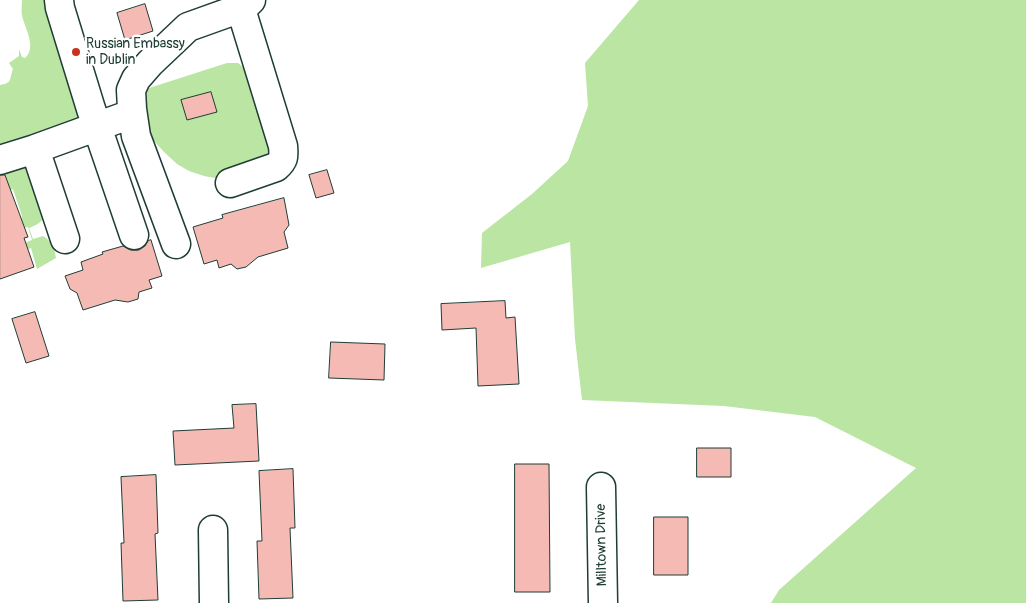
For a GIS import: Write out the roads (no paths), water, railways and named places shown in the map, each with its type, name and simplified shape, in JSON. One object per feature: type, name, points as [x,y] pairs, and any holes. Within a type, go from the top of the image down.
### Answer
[{"type":"street","points":[[58,0],[97,126],[134,235]]},
{"type":"street","points":[[176,244],[136,136],[131,90],[136,79],[150,63],[188,27],[246,4],[283,146],[284,157],[276,168],[230,182]]},
{"type":"street","points":[[0,160],[126,116],[132,109]]},
{"type":"street","points":[[36,149],[65,239]]},
{"type":"street","name":"Milltown Drive","points":[[601,487],[603,603]]},
{"type":"street","points":[[213,530],[214,603]]},
{"type":"place","name":"Russian Embassy in Dublin","points":[[76,52]]}]
